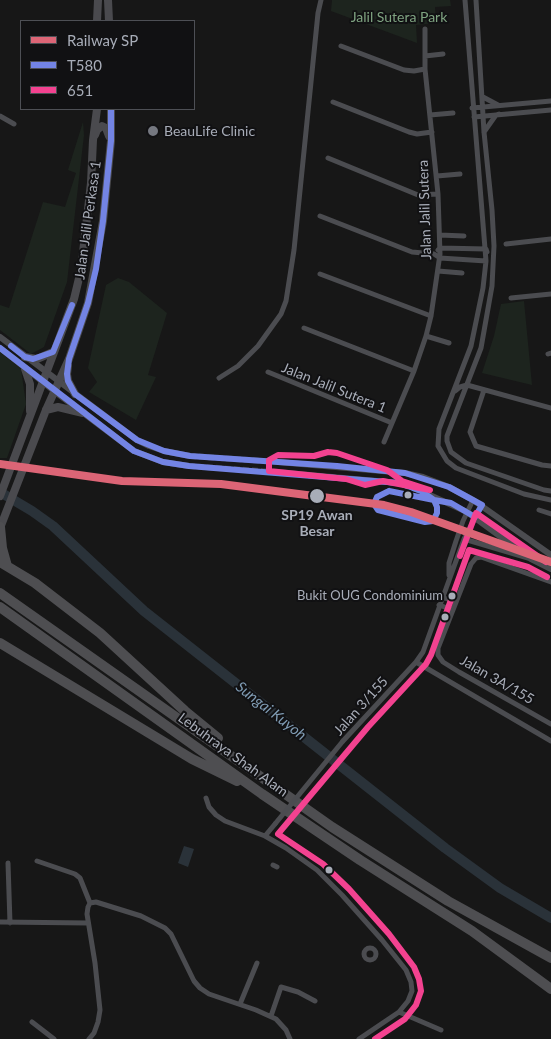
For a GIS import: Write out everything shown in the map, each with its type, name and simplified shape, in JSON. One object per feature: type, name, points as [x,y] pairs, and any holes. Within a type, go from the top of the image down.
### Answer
[{"type":"highway","points":[[0,528],[4,564],[51,595],[100,632],[185,711],[270,782]]},
{"type":"highway","name":"Lebuhraya Shah Alam","points":[[0,593],[332,827],[448,901],[551,958]]},
{"type":"highway","name":"Lebuhraya Shah Alam","points":[[0,607],[262,794],[360,860],[472,931],[551,989]]},
{"type":"highway","points":[[0,644],[192,759],[262,794]]},
{"type":"main road","points":[[97,20],[98,0]]},
{"type":"main road","points":[[108,0],[109,20]]},
{"type":"main road","name":"Jalan Jalil Perkasa 1","points":[[0,496],[74,299],[81,270],[97,110]]},
{"type":"main road","name":"Jalan Jalil Perkasa 1","points":[[0,528],[46,410],[69,359],[88,304],[96,269],[102,221],[111,141],[111,110]]},
{"type":"main road","points":[[93,140],[97,130],[102,126],[106,128],[111,141]]},
{"type":"main road","points":[[25,357],[37,359],[53,352]]},
{"type":"main road","points":[[69,359],[68,381],[75,394]]},
{"type":"main road","points":[[25,368],[30,384],[30,418]]},
{"type":"main road","points":[[46,410],[58,407],[83,413]]},
{"type":"street","points":[[219,378],[238,366],[258,346],[281,314],[286,301],[294,250],[318,13],[321,0]]},
{"type":"street","points":[[465,0],[472,108],[486,261],[471,346],[438,434],[438,446],[447,461],[456,468],[524,494],[551,500]]},
{"type":"street","points":[[476,0],[484,132],[492,210],[494,246],[492,286],[481,348],[447,436],[448,447],[451,452],[466,463],[544,490],[551,490]]},
{"type":"street","name":"Jalan Jalil Sutera","points":[[384,442],[414,371],[426,336],[440,258],[437,176],[425,69],[425,29]]},
{"type":"street","points":[[341,46],[404,70],[425,69]]},
{"type":"street","points":[[425,56],[444,54]]},
{"type":"street","points":[[483,97],[500,106]]},
{"type":"street","points":[[472,108],[551,101]]},
{"type":"street","points":[[333,102],[409,132],[417,134],[432,132]]},
{"type":"street","points":[[474,117],[551,110]]},
{"type":"street","points":[[430,115],[453,113]]},
{"type":"street","points":[[484,132],[496,115],[502,114]]},
{"type":"street","points":[[0,116],[14,124]]},
{"type":"street","points":[[328,158],[418,195],[438,194]]},
{"type":"street","points":[[437,176],[460,174]]},
{"type":"street","points":[[320,216],[412,252],[434,254],[440,258],[486,261]]},
{"type":"street","points":[[440,235],[464,236]]},
{"type":"street","points":[[506,244],[551,239]]},
{"type":"street","points":[[486,261],[494,246]]},
{"type":"street","points":[[434,254],[440,248],[486,249]]},
{"type":"street","points":[[486,249],[493,262]]},
{"type":"street","points":[[438,271],[462,273]]},
{"type":"street","points":[[320,274],[431,316]]},
{"type":"street","points":[[511,298],[551,294]]},
{"type":"street","points":[[304,328],[414,371]]},
{"type":"street","points":[[426,336],[449,343]]},
{"type":"street","points":[[0,337],[137,440],[164,452],[190,456]]},
{"type":"street","points":[[0,348],[134,451],[163,462],[189,466]]},
{"type":"street","points":[[464,366],[467,385]]},
{"type":"street","name":"Jalan Jalil Sutera 1","points":[[268,372],[392,423]]},
{"type":"street","points":[[454,391],[467,385],[551,408]]},
{"type":"street","points":[[484,390],[470,432],[476,446],[551,466]]},
{"type":"street","points":[[278,462],[404,473],[448,486],[482,505],[551,555]]},
{"type":"street","points":[[276,472],[399,483],[437,497],[467,512],[531,559],[551,569]]},
{"type":"street","name":"Jalan 3/155","points":[[448,578],[449,563],[473,500]]},
{"type":"street","name":"Jalan 3/155","points":[[265,836],[344,741],[423,652],[448,578],[464,539],[482,505]]},
{"type":"street","points":[[539,510],[551,514]]},
{"type":"street","points":[[464,539],[531,559]]},
{"type":"street","name":"Jalan 3A/155","points":[[551,582],[481,557],[476,558],[471,564],[438,648],[438,655],[443,662],[551,724]]},
{"type":"street","points":[[442,597],[456,602]]},
{"type":"street","points":[[439,605],[453,610]]},
{"type":"street","points":[[416,662],[551,741]]},
{"type":"street","points":[[206,798],[209,807],[216,815],[265,836],[317,870],[342,895],[406,970],[411,982],[412,991],[410,996],[399,1012],[359,1039]]},
{"type":"street","points":[[37,860],[75,874],[80,878],[89,905],[88,923],[100,1010],[94,1033],[89,1039]]},
{"type":"street","points":[[8,863],[10,923]]},
{"type":"street","points":[[89,905],[96,902],[141,916],[165,928],[171,934],[194,981],[200,988],[209,994],[276,1019],[286,1030],[290,1039]]},
{"type":"street","points":[[0,922],[88,923]]},
{"type":"street","points":[[373,949],[382,940]]},
{"type":"street","points":[[240,1004],[257,963]]},
{"type":"street","points":[[270,1016],[281,987],[315,1001]]},
{"type":"street","points":[[399,1012],[441,1030]]},
{"type":"street","points":[[32,1022],[54,1039]]},
{"type":"green space","name":"Jalil Sutera Park","points":[[332,0],[450,0],[451,6],[435,7],[436,23],[416,25],[417,43],[331,11]]},
{"type":"green space","points":[[83,122],[84,135],[67,282],[44,347],[31,354],[0,330],[0,305],[9,308],[43,202],[65,207],[76,173],[68,170]]},
{"type":"green space","points":[[118,278],[129,282],[167,313],[148,375],[156,377],[136,420],[89,392],[97,382],[88,368],[106,285]]},
{"type":"green space","points":[[524,301],[532,385],[482,373],[494,336],[501,304]]},
{"type":"green space","points":[[0,352],[21,369],[26,404],[7,458],[0,458]]},
{"type":"shaded area","points":[[184,846],[194,849],[188,867],[178,863]]},
{"type":"waterway","name":"Sungai Kuyoh","points":[[0,492],[53,526],[144,611],[445,848],[500,888],[551,918]]},
{"type":"tunnel","points":[[190,456],[278,462]]},
{"type":"tunnel","points":[[189,466],[276,472]]},
{"type":"rail line","name":"SP","points":[[0,464],[122,481],[221,484],[384,505],[411,512],[551,562]]},
{"type":"transit line","name":"T580","points":[[111,110],[111,141],[96,269],[88,303],[69,359],[67,374],[68,381],[75,394],[137,440],[164,451],[190,456],[337,466],[405,473],[449,487],[482,505],[475,517],[451,503],[434,500]]},
{"type":"transit line","name":"T580","points":[[11,346],[25,357],[33,359],[53,352],[72,305]]},
{"type":"transit line","name":"T580","points":[[0,348],[134,451],[163,462],[189,466],[399,483],[421,491],[434,500]]},
{"type":"transit line","name":"651","points":[[328,452],[337,453],[387,470],[402,481],[430,490],[383,481],[365,485],[346,479],[269,471],[269,460],[278,455],[314,456],[328,452]]},
{"type":"transit line","name":"T580","points":[[389,491],[434,500],[437,513],[433,521],[425,522],[378,510],[374,504],[377,497],[389,491]]},
{"type":"transit line","name":"651","points":[[460,556],[476,513],[546,562]]},
{"type":"transit line","name":"651","points":[[375,1039],[405,1019],[416,1005],[421,991],[414,967],[389,934],[349,889],[323,864],[278,834],[368,727],[426,664],[431,655],[469,550],[528,567],[547,577]]},
{"type":"place","name":"BeauLife Clinic","points":[[153,131]]},
{"type":"place","name":"SP19 Awan Besar","points":[[317,496]]},
{"type":"place","name":"Bukit OUG Condominium","points":[[452,596]]}]
